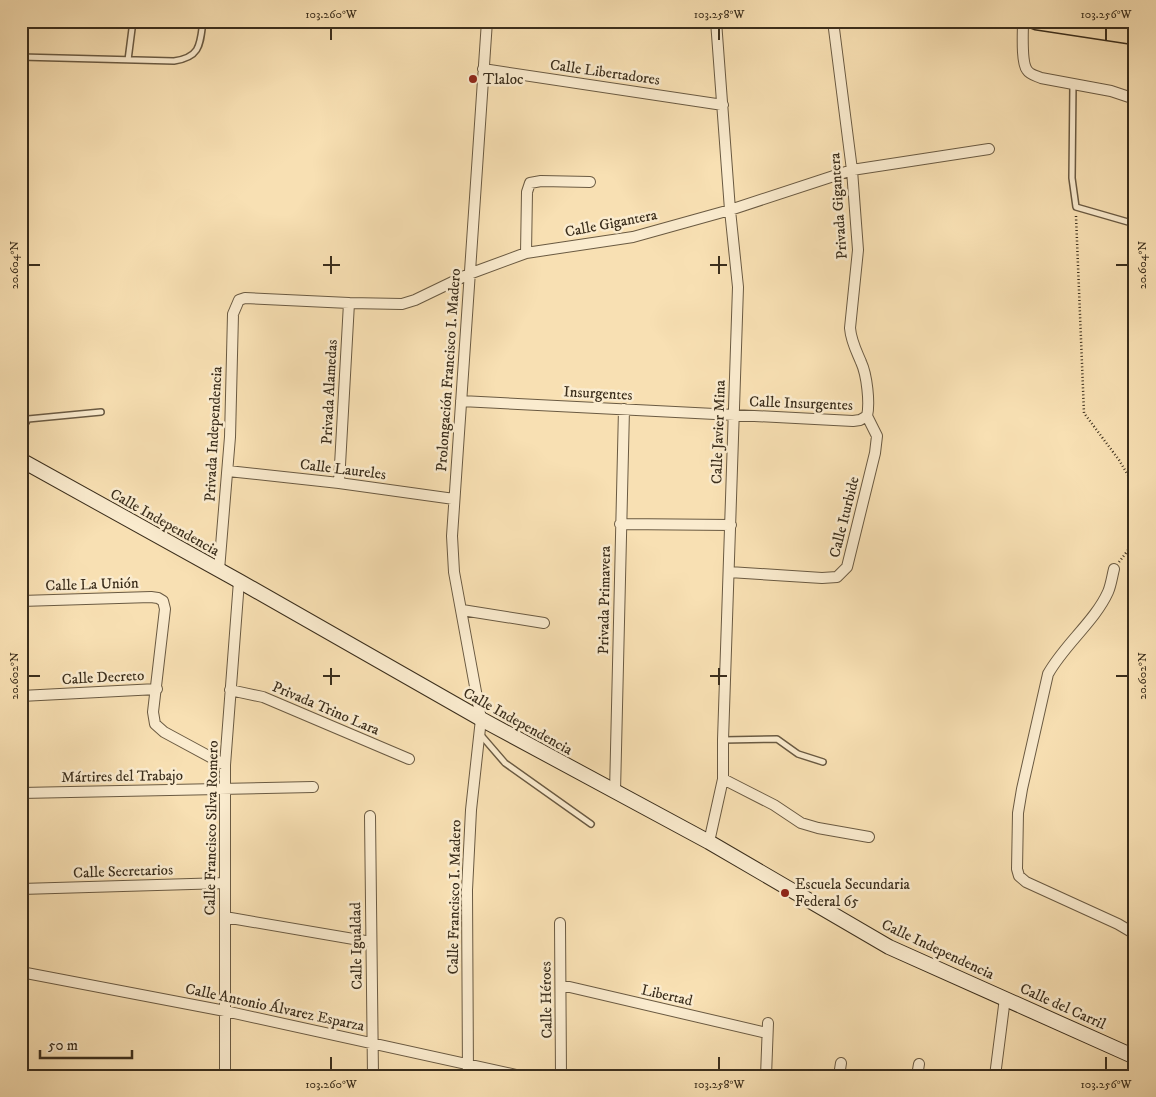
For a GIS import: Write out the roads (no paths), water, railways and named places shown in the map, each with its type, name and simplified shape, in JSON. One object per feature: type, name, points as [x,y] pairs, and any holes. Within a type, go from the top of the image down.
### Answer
[{"type":"main road","points":[[1028,24],[1135,36]]},
{"type":"street","name":"Prolongación Francisco I. Madero","points":[[480,726],[462,610],[454,572],[452,536],[487,21]]},
{"type":"street","name":"Calle Javier Mina","points":[[709,842],[723,779],[738,287],[730,210],[716,21]]},
{"type":"street","name":"Privada Gigantera","points":[[832,21],[852,170],[858,250],[850,328],[853,346],[865,374],[867,416]]},
{"type":"street","points":[[1028,24],[1024,62],[1027,70],[1032,75],[1111,91],[1135,99]]},
{"type":"street","name":"Calle Libertadores","points":[[483,69],[723,105]]},
{"type":"street","name":"Calle Gigantera","points":[[238,300],[245,298],[349,304],[402,304],[415,300],[469,274],[526,253],[633,237],[730,210],[852,170],[989,149]]},
{"type":"street","points":[[526,253],[527,192],[530,183],[541,181],[590,182]]},
{"type":"street","name":"Privada Independencia","points":[[219,570],[228,471],[233,314],[238,300]]},
{"type":"street","name":"Privada Alamedas","points":[[339,483],[349,304]]},
{"type":"street","name":"Insurgentes","points":[[461,400],[734,415]]},
{"type":"street","name":"Privada Primavera","points":[[615,792],[624,409]]},
{"type":"street","name":"Calle Insurgentes","points":[[734,415],[852,421],[860,420],[867,416]]},
{"type":"street","name":"Calle Iturbide","points":[[729,572],[822,578],[837,577],[847,567],[875,453],[877,436],[867,416]]},
{"type":"street","name":"Calle Independencia","points":[[21,460],[238,581],[480,726],[615,792],[709,842],[889,946],[1005,998]]},
{"type":"street","name":"Calle Laureles","points":[[228,471],[339,483],[454,499]]},
{"type":"street","points":[[620,524],[731,525]]},
{"type":"street","points":[[1114,569],[1108,592],[1098,610],[1056,659],[1048,674],[1022,789],[1016,840],[1016,869],[1019,876],[1026,882],[1118,924],[1135,934]]},
{"type":"street","name":"Calle Francisco Silva Romero","points":[[225,1076],[225,765],[238,581]]},
{"type":"street","name":"Calle La Unión","points":[[21,601],[151,597],[163,601],[165,609],[157,689]]},
{"type":"street","points":[[462,610],[544,623]]},
{"type":"street","points":[[157,689],[153,712],[155,724],[164,732],[225,765]]},
{"type":"street","name":"Calle Decreto","points":[[21,696],[157,689]]},
{"type":"street","name":"Privada Trino Lara","points":[[230,690],[263,697],[409,759]]},
{"type":"street","name":"Calle Francisco I. Madero","points":[[468,1076],[467,890],[480,726]]},
{"type":"street","points":[[723,779],[774,805],[801,823],[869,837]]},
{"type":"street","name":"Mártires del Trabajo","points":[[21,793],[313,787]]},
{"type":"street","name":"Calle Igualdad","points":[[370,816],[372,1076]]},
{"type":"street","name":"Calle Secretarios","points":[[21,889],[225,883]]},
{"type":"street","points":[[225,917],[371,942]]},
{"type":"street","name":"Calle Héroes","points":[[560,924],[561,1076]]},
{"type":"street","points":[[1118,924],[1135,926]]},
{"type":"street","name":"Calle Antonio Álvarez Esparza","points":[[21,972],[225,1011],[521,1076]]},
{"type":"street","name":"Libertad","points":[[560,985],[767,1028],[766,1076]]},
{"type":"street","points":[[994,1076],[1005,998]]},
{"type":"street","name":"Calle del Carril","points":[[1005,998],[1135,1057]]},
{"type":"street","points":[[839,1076],[840,1063]]},
{"type":"street","points":[[917,1076],[919,1064]]},
{"type":"street","points":[[21,1074],[28,1076]]},
{"type":"lane","points":[[128,60],[133,21]]},
{"type":"lane","points":[[21,57],[174,61],[191,57],[196,52],[204,21]]},
{"type":"lane","points":[[1073,84],[1072,178],[1076,207],[1135,224]]},
{"type":"lane","points":[[21,431],[28,419],[101,412]]},
{"type":"lane","points":[[480,726],[505,763],[591,824]]},
{"type":"lane","points":[[723,740],[777,739],[798,754],[823,762]]},
{"type":"place","name":"Tlaloc","points":[[473,79]]},
{"type":"place","name":"Escuela Secundaria Federal 65","points":[[785,893]]}]
